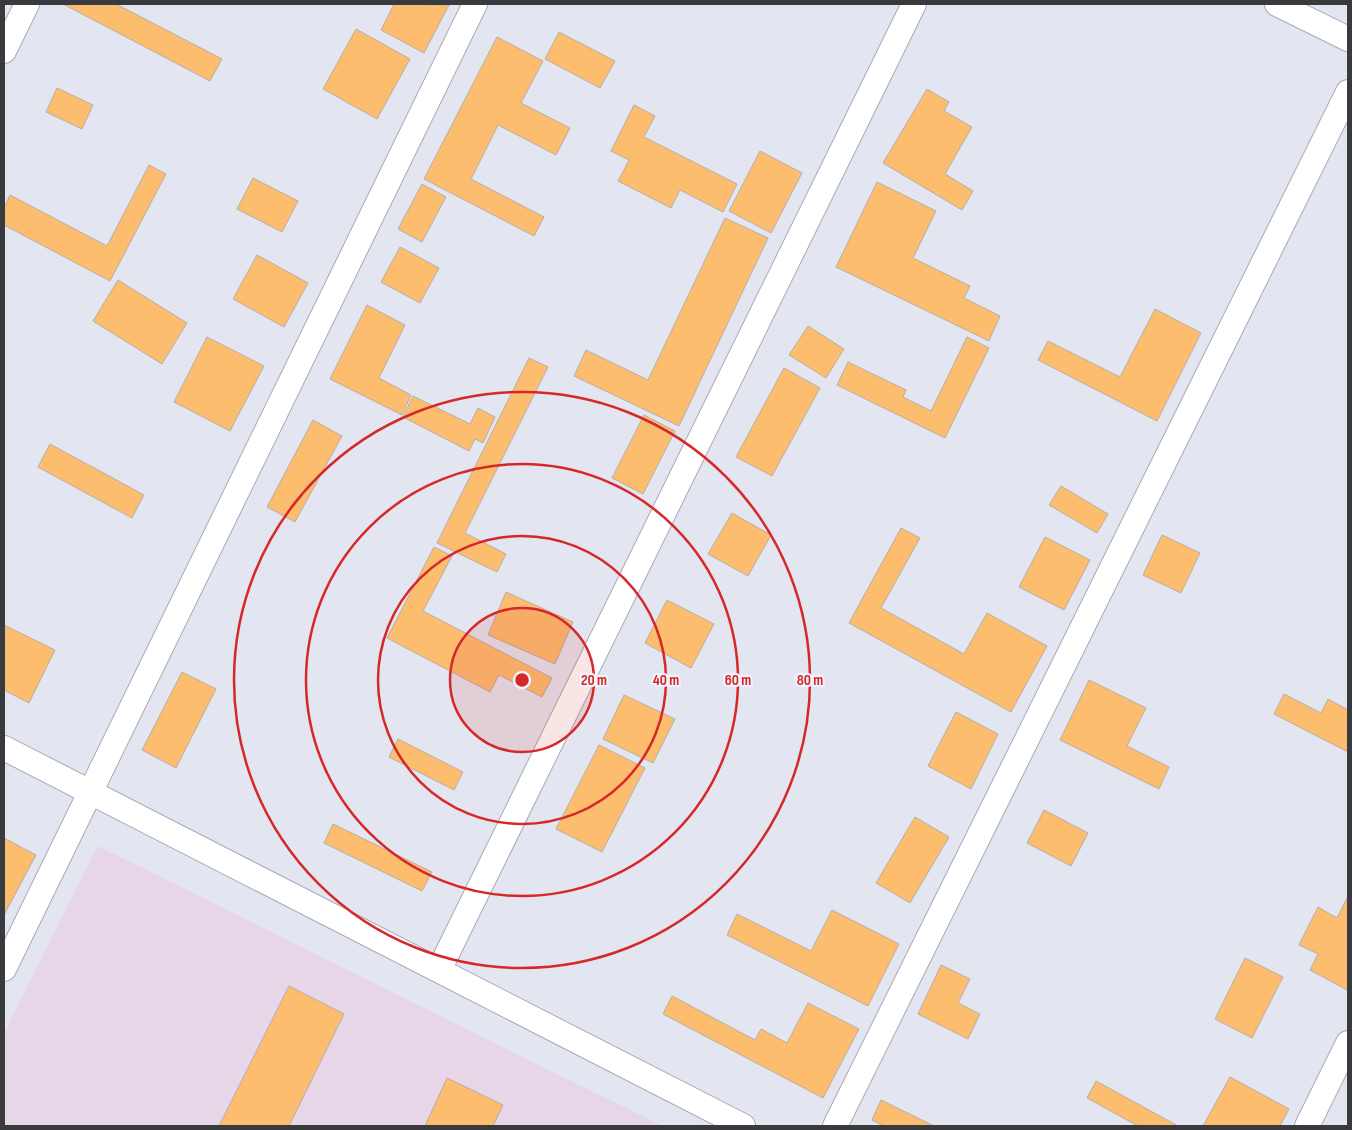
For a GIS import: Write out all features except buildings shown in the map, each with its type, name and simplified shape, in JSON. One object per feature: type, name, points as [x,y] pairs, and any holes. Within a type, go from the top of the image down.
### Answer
[{"type":"street","points":[[4,51],[27,4]]},
{"type":"street","points":[[4,969],[475,4]]},
{"type":"street","points":[[439,970],[914,4]]},
{"type":"street","points":[[1277,4],[1348,39]]},
{"type":"street","points":[[835,1126],[1348,92]]},
{"type":"street","points":[[4,748],[743,1126]]},
{"type":"street","points":[[1307,1126],[1348,1043]]},
{"type":"shaded area","points":[[98,846],[662,1126],[4,1126],[4,1034]]}]
